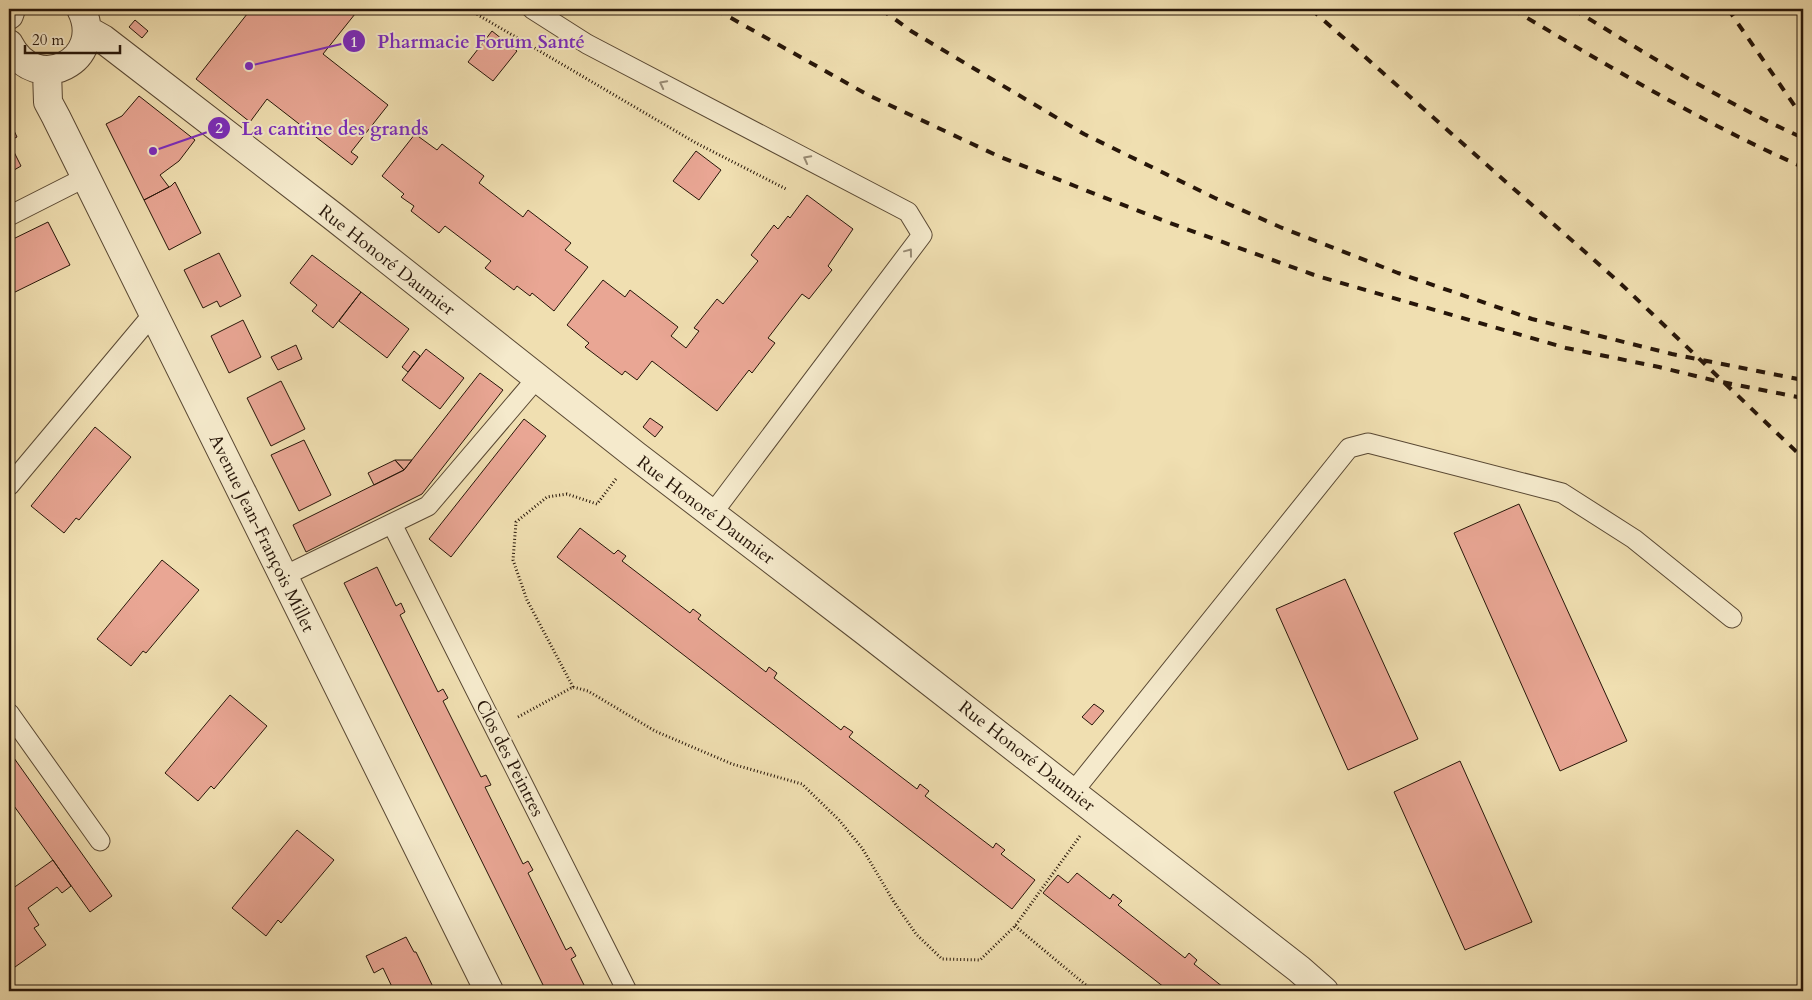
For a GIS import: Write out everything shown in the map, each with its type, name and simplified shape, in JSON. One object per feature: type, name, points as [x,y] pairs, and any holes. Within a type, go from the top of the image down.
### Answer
[{"type":"street","points":[[9,15],[11,9]]},
{"type":"street","points":[[9,44],[14,54],[23,64],[34,69],[47,71],[59,69],[70,63],[80,54],[85,42],[86,16]]},
{"type":"street","name":"Rue Honoré Daumier","points":[[86,16],[102,39],[239,144],[635,455],[1098,811],[1299,969],[1324,991]]},
{"type":"street","name":"Avenue Jean-François Millet","points":[[47,71],[48,102],[489,991]]},
{"type":"lane","points":[[532,9],[587,44],[908,212],[922,235],[712,514]]},
{"type":"lane","points":[[9,216],[86,177]]},
{"type":"lane","points":[[9,486],[153,314]]},
{"type":"lane","points":[[284,576],[428,506],[537,378]]},
{"type":"lane","points":[[1073,792],[1349,448],[1368,444],[1562,493],[1634,539],[1732,618]]},
{"type":"lane","name":"Clos des Peintres","points":[[392,524],[628,991]]},
{"type":"lane","points":[[9,714],[100,841]]},
{"type":"path","points":[[468,9],[696,143],[786,189]]},
{"type":"path","points":[[573,687],[527,600],[514,560],[516,522],[547,496],[566,494],[597,504],[635,455]]},
{"type":"path","points":[[496,730],[573,687],[588,691],[655,731],[732,764],[802,784],[839,820],[862,848],[894,902],[916,934],[942,959],[980,960],[1015,926],[1098,811]]},
{"type":"path","points":[[1015,926],[1093,991]]},
{"type":"building","points":[[251,9],[359,9],[323,54],[388,105],[351,152],[358,157],[352,165],[267,99],[250,122],[196,79]]},
{"type":"building","points":[[135,20],[148,31],[142,38],[129,27]]},
{"type":"building","points":[[492,31],[517,51],[493,81],[468,62]]},
{"type":"building","points":[[139,96],[195,140],[179,161],[160,175],[169,187],[144,200],[106,124],[122,116]]},
{"type":"building","points":[[9,120],[17,137],[9,141]]},
{"type":"building","points":[[415,134],[437,150],[442,144],[484,176],[479,183],[523,217],[528,210],[571,243],[565,250],[588,267],[554,311],[532,293],[530,296],[517,286],[514,290],[485,268],[491,261],[445,226],[439,233],[411,211],[414,206],[401,197],[404,194],[382,176]]},
{"type":"building","points":[[9,142],[21,166],[9,173]]},
{"type":"building","points":[[696,151],[721,170],[699,200],[673,181]]},
{"type":"building","points":[[175,182],[201,233],[169,250],[144,200]]},
{"type":"building","points":[[807,195],[853,229],[828,266],[832,270],[809,299],[802,294],[768,338],[775,343],[752,373],[749,370],[717,411],[652,361],[637,380],[625,371],[622,375],[585,347],[589,343],[567,325],[603,280],[625,297],[630,290],[678,327],[671,336],[686,348],[699,331],[694,328],[717,299],[723,304],[758,261],[751,255],[774,225],[778,229],[788,216],[790,218]]},
{"type":"building","points":[[48,222],[70,265],[9,295],[9,241]]},
{"type":"building","points":[[219,253],[241,296],[220,307],[217,301],[203,308],[184,270]]},
{"type":"building","points":[[312,255],[361,292],[333,328],[312,311],[317,305],[290,283]]},
{"type":"building","points":[[361,292],[409,329],[387,358],[339,321]]},
{"type":"building","points":[[243,320],[261,357],[229,373],[211,336]]},
{"type":"building","points":[[296,345],[302,359],[278,370],[271,357]]},
{"type":"building","points":[[426,349],[464,378],[440,409],[402,380]]},
{"type":"building","points":[[414,351],[420,356],[408,372],[402,367]]},
{"type":"building","points":[[480,373],[503,390],[422,494],[306,552],[293,525],[404,470]]},
{"type":"building","points":[[281,381],[305,429],[271,446],[247,398]]},
{"type":"building","points":[[650,418],[663,427],[655,437],[643,427]]},
{"type":"building","points":[[524,419],[546,436],[451,557],[429,539]]},
{"type":"building","points":[[95,427],[131,457],[79,520],[76,518],[64,533],[31,506]]},
{"type":"building","points":[[304,440],[331,495],[299,511],[271,455]]},
{"type":"building","points":[[395,460],[412,460],[404,470]]},
{"type":"building","points":[[395,460],[404,470],[374,485],[368,473]]},
{"type":"building","points":[[1519,504],[1627,741],[1560,771],[1454,533]]},
{"type":"building","points":[[580,528],[614,554],[618,550],[626,556],[622,561],[690,613],[693,609],[701,615],[698,619],[766,672],[769,667],[777,673],[774,678],[841,730],[844,726],[853,732],[849,737],[917,789],[920,784],[929,791],[925,796],[993,848],[996,843],[1005,850],[1001,854],[1035,880],[1012,909],[557,557]]},
{"type":"building","points":[[162,560],[199,590],[146,653],[143,651],[131,666],[97,639]]},
{"type":"building","points":[[377,567],[396,606],[401,603],[405,612],[400,615],[438,692],[443,689],[448,698],[443,701],[481,777],[486,775],[491,785],[485,787],[523,864],[528,861],[533,870],[528,873],[566,950],[571,947],[576,956],[571,959],[587,991],[546,991],[344,583]]},
{"type":"building","points":[[1345,579],[1418,739],[1348,770],[1276,609]]},
{"type":"building","points":[[230,695],[267,726],[214,789],[211,786],[198,801],[165,773]]},
{"type":"building","points":[[1094,704],[1104,711],[1092,725],[1082,717]]},
{"type":"building","points":[[9,751],[112,896],[90,912],[9,799]]},
{"type":"building","points":[[1460,761],[1532,922],[1465,950],[1394,792]]},
{"type":"building","points":[[297,830],[334,860],[281,923],[278,920],[266,936],[232,908]]},
{"type":"building","points":[[53,860],[71,886],[62,893],[57,887],[28,908],[39,925],[34,928],[46,945],[15,967],[9,958],[9,908],[13,906],[9,900],[9,891]]},
{"type":"building","points":[[1077,873],[1110,899],[1113,894],[1122,901],[1118,905],[1185,958],[1189,953],[1197,960],[1194,964],[1228,991],[1169,991],[1043,893],[1058,875],[1068,883]]},
{"type":"building","points":[[406,937],[414,952],[416,952],[435,991],[394,991],[383,968],[374,973],[366,956]]},
{"type":"railway","points":[[715,9],[868,95],[998,156],[1167,222],[1317,276],[1566,348],[1803,398]]},
{"type":"railway","points":[[881,9],[911,31],[1084,134],[1215,198],[1280,227],[1398,273],[1532,319],[1672,354],[1803,380]]},
{"type":"railway","points":[[1311,9],[1620,283],[1803,458]]},
{"type":"railway","points":[[1512,9],[1619,72],[1728,132],[1803,167]]},
{"type":"railway","points":[[1573,9],[1715,93],[1803,138]]},
{"type":"railway","points":[[1728,9],[1803,118]]},
{"type":"place","name":"Pharmacie Forum Santé","points":[[249,66]]},
{"type":"place","name":"La cantine des grands","points":[[153,151]]}]
